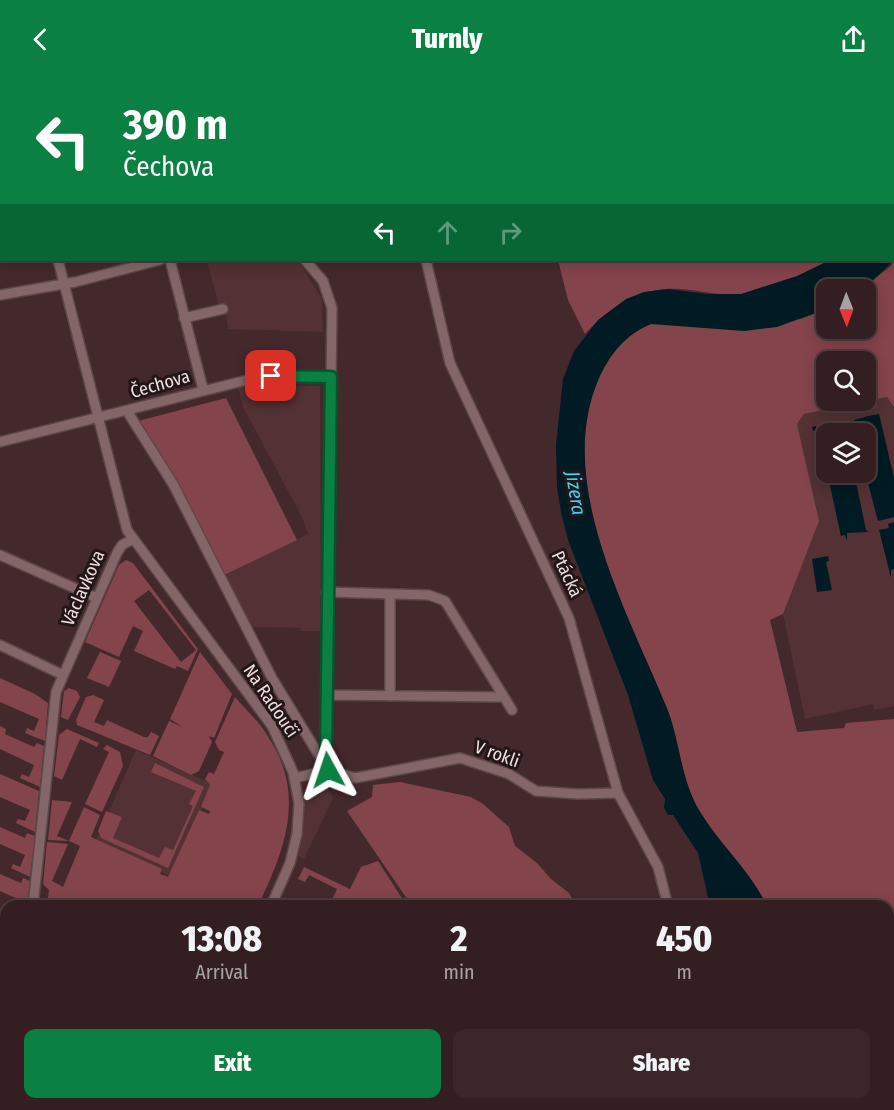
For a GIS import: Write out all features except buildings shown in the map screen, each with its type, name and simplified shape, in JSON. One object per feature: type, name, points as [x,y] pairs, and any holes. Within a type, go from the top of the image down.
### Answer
[{"type":"street","points":[[58,261],[123,519],[133,539]]},
{"type":"street","points":[[0,295],[64,283],[156,261]]},
{"type":"street","points":[[170,261],[203,389]]},
{"type":"street","points":[[306,261],[314,267],[330,295],[333,322],[326,592],[326,759],[328,770]]},
{"type":"street","name":"Ptácká","points":[[426,261],[443,339],[458,384],[569,618],[618,793],[658,867],[666,900]]},
{"type":"street","points":[[184,318],[224,309]]},
{"type":"street","name":"Čechova","points":[[0,442],[97,416],[127,411],[203,389],[271,376],[331,377]]},
{"type":"street","points":[[127,411],[173,484],[272,678],[328,770]]},
{"type":"street","name":"Václavkova","points":[[34,900],[56,692],[120,548],[133,539]]},
{"type":"street","name":"Na Radouči","points":[[133,539],[273,726],[295,778],[299,803],[296,840],[273,900]]},
{"type":"street","points":[[0,555],[97,598]]},
{"type":"street","points":[[326,592],[429,595],[445,601],[512,710]]},
{"type":"street","points":[[390,595],[390,696]]},
{"type":"street","points":[[0,645],[63,675]]},
{"type":"street","points":[[327,695],[503,697]]},
{"type":"street","name":"V rokli","points":[[328,770],[356,778],[460,758],[509,774],[537,791],[578,794],[618,793]]},
{"type":"street","points":[[295,778],[328,770]]},
{"type":"shaded area","points":[[207,261],[295,261],[301,265],[322,299],[323,332],[228,329],[226,315],[221,314]]},
{"type":"shaded area","points":[[558,261],[828,261],[775,286],[741,294],[667,289],[643,294],[622,303],[602,317],[585,334],[568,300]]},
{"type":"shaded area","points":[[894,261],[894,407],[887,397],[876,399],[876,351],[816,351],[816,411],[819,411],[804,414],[797,424],[819,521],[783,614],[770,620],[797,732],[844,728],[846,723],[894,719],[894,900],[764,900],[699,810],[693,798],[684,774],[668,711],[617,591],[590,504],[585,461],[587,418],[599,378],[608,361],[626,339],[651,324],[801,319],[816,313],[816,339],[876,339],[876,279],[874,279]]},
{"type":"shaded area","points":[[320,386],[321,631],[301,631],[300,628],[249,627],[222,576],[308,534],[302,517],[243,407],[238,387]]},
{"type":"shaded area","points":[[888,397],[894,409],[894,706],[874,710],[873,704],[805,719],[783,614],[818,521],[797,424],[804,414],[819,411],[876,411],[876,399]]},
{"type":"shaded area","points":[[226,398],[297,540],[222,576],[138,421]]},
{"type":"shaded area","points":[[126,560],[133,563],[198,649],[188,671],[177,666],[175,669],[134,651],[143,631],[133,626],[119,657],[85,642],[119,565]],"holes":[[[149,590],[196,650],[181,662],[134,601]]]},
{"type":"shaded area","points":[[100,652],[121,661],[109,687],[87,678]]},
{"type":"shaded area","points":[[200,652],[232,694],[214,738],[209,736],[212,742],[199,771],[191,775],[153,756],[169,721],[183,727],[170,719]]},
{"type":"shaded area","points":[[0,678],[35,694],[48,703],[45,741],[25,733],[27,728],[34,731],[39,719],[0,702]]},
{"type":"shaded area","points":[[69,688],[77,691],[80,697],[68,720],[61,717],[64,691]]},
{"type":"shaded area","points":[[93,695],[104,700],[94,722],[104,726],[107,720],[144,737],[148,737],[151,732],[159,736],[150,755],[77,725],[76,720],[86,697]]},
{"type":"shaded area","points":[[235,697],[255,719],[279,757],[286,779],[289,800],[288,821],[276,864],[261,900],[48,900],[49,890],[43,884],[47,842],[68,844],[52,881],[63,887],[80,846],[69,841],[84,807],[100,815],[91,837],[162,869],[160,874],[168,877],[199,810],[209,814],[210,811],[201,807],[210,785],[205,779],[209,772],[214,774],[224,752],[219,750],[215,742]]},
{"type":"shaded area","points":[[0,726],[6,729],[5,734],[34,747],[37,743],[44,746],[40,787],[20,778],[22,774],[29,777],[34,765],[0,749]]},
{"type":"shaded area","points":[[67,729],[99,743],[97,747],[80,739],[62,780],[54,776],[59,735]]},
{"type":"shaded area","points":[[107,745],[120,752],[123,766],[102,812],[85,804],[109,752],[103,749]]},
{"type":"shaded area","points":[[136,750],[213,784],[171,877],[96,840]]},
{"type":"shaded area","points":[[155,763],[204,787],[168,868],[101,838],[98,831],[106,811],[122,817],[113,838],[159,858],[165,847],[173,850],[193,806],[189,804],[196,791],[151,772]]},
{"type":"shaded area","points":[[0,774],[39,791],[35,832],[16,823],[18,819],[25,821],[30,810],[0,797]]},
{"type":"shaded area","points":[[325,781],[333,798],[304,859],[296,855],[303,823],[303,797],[308,787]]},
{"type":"shaded area","points":[[400,782],[471,797],[483,804],[509,827],[515,846],[537,863],[551,879],[569,893],[573,900],[408,900],[347,811],[372,797],[373,785]]},
{"type":"shaded area","points":[[52,800],[72,802],[57,836],[69,841],[48,840]]},
{"type":"shaded area","points":[[0,827],[25,838],[27,833],[35,836],[30,877],[11,868],[13,864],[20,867],[25,855],[0,844]]},
{"type":"shaded area","points":[[378,861],[403,900],[332,900],[337,889],[309,875],[305,882],[298,879],[304,867],[350,889],[361,867]]},
{"type":"shaded area","points":[[0,874],[21,883],[23,878],[30,881],[28,900],[20,900],[0,891]]},
{"type":"water","name":"Jizera","points":[[828,261],[893,261],[874,279],[816,279],[816,313],[777,327],[744,331],[651,324],[642,328],[626,339],[608,361],[599,378],[587,418],[585,461],[590,504],[602,548],[634,633],[668,711],[688,786],[699,810],[764,900],[709,900],[698,853],[673,815],[668,815],[664,808],[665,799],[653,780],[628,695],[568,540],[557,487],[556,445],[563,379],[574,351],[598,320],[626,299],[644,292],[668,289],[706,294],[741,294],[797,276]]},
{"type":"water","points":[[879,414],[894,478],[894,517],[878,521],[868,483],[876,483],[876,423],[855,423],[854,420]]},
{"type":"water","points":[[829,483],[856,483],[866,530],[869,532],[847,533],[847,541],[845,535],[841,536]]},
{"type":"water","points":[[894,522],[894,569],[891,570],[891,578],[879,530],[889,528],[888,524]]},
{"type":"water","points":[[828,556],[829,561],[826,562],[832,590],[817,592],[812,559]]},
{"type":"route","points":[[271,376],[331,377],[326,592],[326,759],[328,770]]}]
